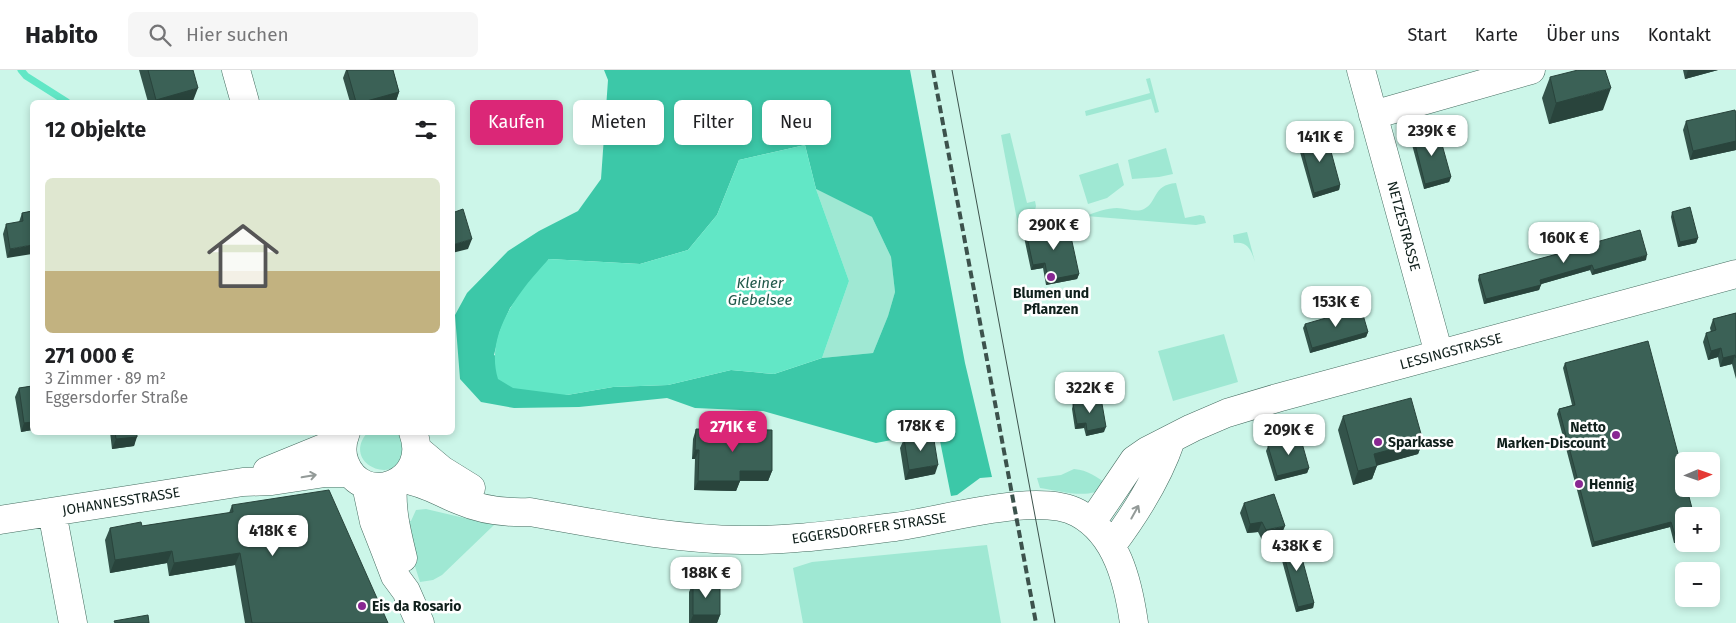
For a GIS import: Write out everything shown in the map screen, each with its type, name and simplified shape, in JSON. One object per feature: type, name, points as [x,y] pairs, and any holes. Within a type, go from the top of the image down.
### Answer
[{"type":"street","points":[[236,70],[244,100]]},
{"type":"street","name":"NETZESTRASSE","points":[[1361,70],[1439,354]]},
{"type":"street","points":[[1373,115],[1531,70]]},
{"type":"street","name":"LESSINGSTRASSE","points":[[1092,522],[1134,460],[1147,451],[1192,428],[1227,413],[1736,274]]},
{"type":"street","points":[[344,436],[343,457],[358,479],[395,576],[406,591],[420,623]]},
{"type":"street","name":"JOHANNESSTRASSE","points":[[243,482],[344,436]]},
{"type":"street","points":[[1112,545],[1131,520],[1155,477],[1170,440]]},
{"type":"street","points":[[406,591],[407,571],[397,534],[392,500],[398,482],[414,466],[415,441]]},
{"type":"street","name":"EGGERSDORFER STRASSE","points":[[415,441],[430,462],[453,478],[479,492],[511,502],[530,512]]},
{"type":"street","name":"JOHANNESSTRASSE","points":[[0,520],[243,482],[272,482],[324,473],[358,479],[376,487],[398,482]]},
{"type":"street","name":"EGGERSDORFER STRASSE","points":[[398,482],[431,486],[486,510],[508,513],[530,512],[668,535],[739,540],[807,538],[898,526],[1033,504],[1047,505],[1077,512],[1092,522],[1112,545],[1129,593],[1134,623]]},
{"type":"street","points":[[52,512],[73,623]]},
{"type":"shaded area","points":[[604,70],[910,70],[965,363],[992,477],[980,478],[957,495],[951,496],[938,431],[876,443],[763,411],[695,408],[667,398],[579,407],[514,408],[481,402],[460,379],[455,315],[467,293],[508,251],[539,231],[578,211],[601,179],[603,145],[664,145],[664,100],[607,100],[608,80]],"holes":[[[805,145],[816,189],[872,217],[891,257],[895,292],[888,316],[873,353],[822,358],[774,374],[731,370],[668,385],[613,387],[567,395],[494,355],[500,331],[510,308],[549,259],[640,264],[688,250],[717,215],[739,160]]]},
{"type":"shaded area","points":[[1150,78],[1159,112],[1155,113],[1151,99],[1086,116],[1085,111],[1150,93],[1146,79]]},
{"type":"shaded area","points":[[1010,133],[1027,203],[1035,201],[1036,206],[1032,223],[1018,225],[1001,135]]},
{"type":"shaded area","points":[[1166,148],[1173,174],[1132,179],[1128,160]]},
{"type":"shaded area","points":[[1118,163],[1124,185],[1107,198],[1088,204],[1079,175]]},
{"type":"shaded area","points":[[1176,183],[1185,218],[1200,215],[1204,216],[1206,223],[1196,225],[1086,216],[1113,208],[1138,211],[1144,209],[1152,202],[1159,190],[1168,184]]},
{"type":"shaded area","points":[[816,189],[872,217],[891,257],[895,292],[888,316],[873,353],[822,358],[849,281]]},
{"type":"shaded area","points":[[1247,232],[1255,262],[1246,245],[1234,243],[1233,235]]},
{"type":"shaded area","points":[[1224,334],[1238,382],[1173,401],[1158,351]]},
{"type":"shaded area","points":[[366,435],[399,435],[402,440],[402,455],[398,464],[390,469],[381,470],[365,462],[361,454],[361,444]]},
{"type":"shaded area","points":[[1074,469],[1088,472],[1108,485],[1093,493],[1084,494],[1040,488],[1037,478],[1061,475]]},
{"type":"shaded area","points":[[426,509],[494,525],[442,575],[433,580],[420,582],[411,554],[405,521],[411,521],[416,510]]},
{"type":"shaded area","points":[[987,545],[1001,623],[803,623],[793,568],[812,562]]},
{"type":"water","name":"Kleiner Giebelsee","points":[[805,145],[816,189],[849,281],[822,358],[774,374],[731,370],[668,385],[613,387],[567,395],[513,388],[498,379],[495,362],[496,345],[500,329],[516,298],[549,259],[640,264],[688,250],[717,215],[739,160]]},
{"type":"building","points":[[148,70],[193,70],[198,88],[156,100]]},
{"type":"building","points":[[347,70],[393,70],[399,92],[370,100],[355,100]]},
{"type":"building","points":[[1578,70],[1605,70],[1611,88],[1556,103],[1550,77]]},
{"type":"building","points":[[1735,110],[1736,141],[1693,151],[1686,121]]},
{"type":"building","points":[[1438,130],[1451,177],[1425,184],[1413,136]]},
{"type":"building","points":[[1326,133],[1340,185],[1314,193],[1300,140]]},
{"type":"building","points":[[1690,207],[1698,238],[1680,242],[1672,212]]},
{"type":"building","points":[[463,209],[472,239],[455,244],[455,212]]},
{"type":"building","points":[[30,211],[30,245],[10,249],[6,224],[23,221],[22,213]]},
{"type":"building","points":[[1068,223],[1079,274],[1048,280],[1045,263],[1033,265],[1026,232]]},
{"type":"building","points":[[1640,230],[1647,255],[1594,270],[1592,265],[1540,280],[1541,285],[1486,299],[1479,275],[1561,253],[1559,245],[1576,240],[1578,247]]},
{"type":"building","points":[[1361,308],[1368,332],[1312,348],[1305,324]]},
{"type":"building","points":[[1736,313],[1736,358],[1735,355],[1723,358],[1721,348],[1711,351],[1706,333],[1716,330],[1713,319]]},
{"type":"building","name":"Netto Marken-Discount","points":[[1648,341],[1678,452],[1675,452],[1675,498],[1689,498],[1692,507],[1675,507],[1675,535],[1671,522],[1594,542],[1559,409],[1575,405],[1565,363]]},
{"type":"building","points":[[30,386],[30,422],[24,423],[19,388]]},
{"type":"building","points":[[1101,398],[1106,427],[1087,431],[1086,423],[1077,424],[1073,404]]},
{"type":"building","name":"Sparkasse","points":[[1411,398],[1423,441],[1374,454],[1377,466],[1358,471],[1343,416]]},
{"type":"building","points":[[696,429],[772,430],[772,471],[740,471],[740,481],[698,481],[699,450],[695,450]]},
{"type":"building","points":[[933,434],[938,465],[909,470],[904,439]]},
{"type":"building","points":[[115,435],[137,435],[137,437],[116,439]]},
{"type":"building","points":[[1300,436],[1309,468],[1277,476],[1268,446]]},
{"type":"building","points":[[329,490],[388,623],[252,623],[240,553],[174,563],[172,551],[115,560],[110,528],[141,522],[142,526],[233,512],[232,505]]},
{"type":"building","points":[[1274,494],[1285,526],[1266,530],[1262,522],[1250,524],[1244,503]]},
{"type":"building","points":[[1296,536],[1314,603],[1298,607],[1280,541]]},
{"type":"building","points":[[693,583],[720,583],[720,615],[693,615]]},
{"type":"building","points":[[148,615],[149,623],[115,623],[114,621]]},
{"type":"waterway","points":[[21,70],[26,76],[64,100]]},
{"type":"tram line","points":[[952,70],[1055,623]]},
{"type":"railway","points":[[933,70],[1036,623]]},
{"type":"place","name":"Blumen und Pflanzen","points":[[1051,277]]},
{"type":"place","name":"Netto Marken-Discount","points":[[1616,435]]},
{"type":"place","name":"Sparkasse","points":[[1378,442]]},
{"type":"place","name":"Hennig","points":[[1579,484]]},
{"type":"place","name":"Eis da Rosario","points":[[362,606]]}]
